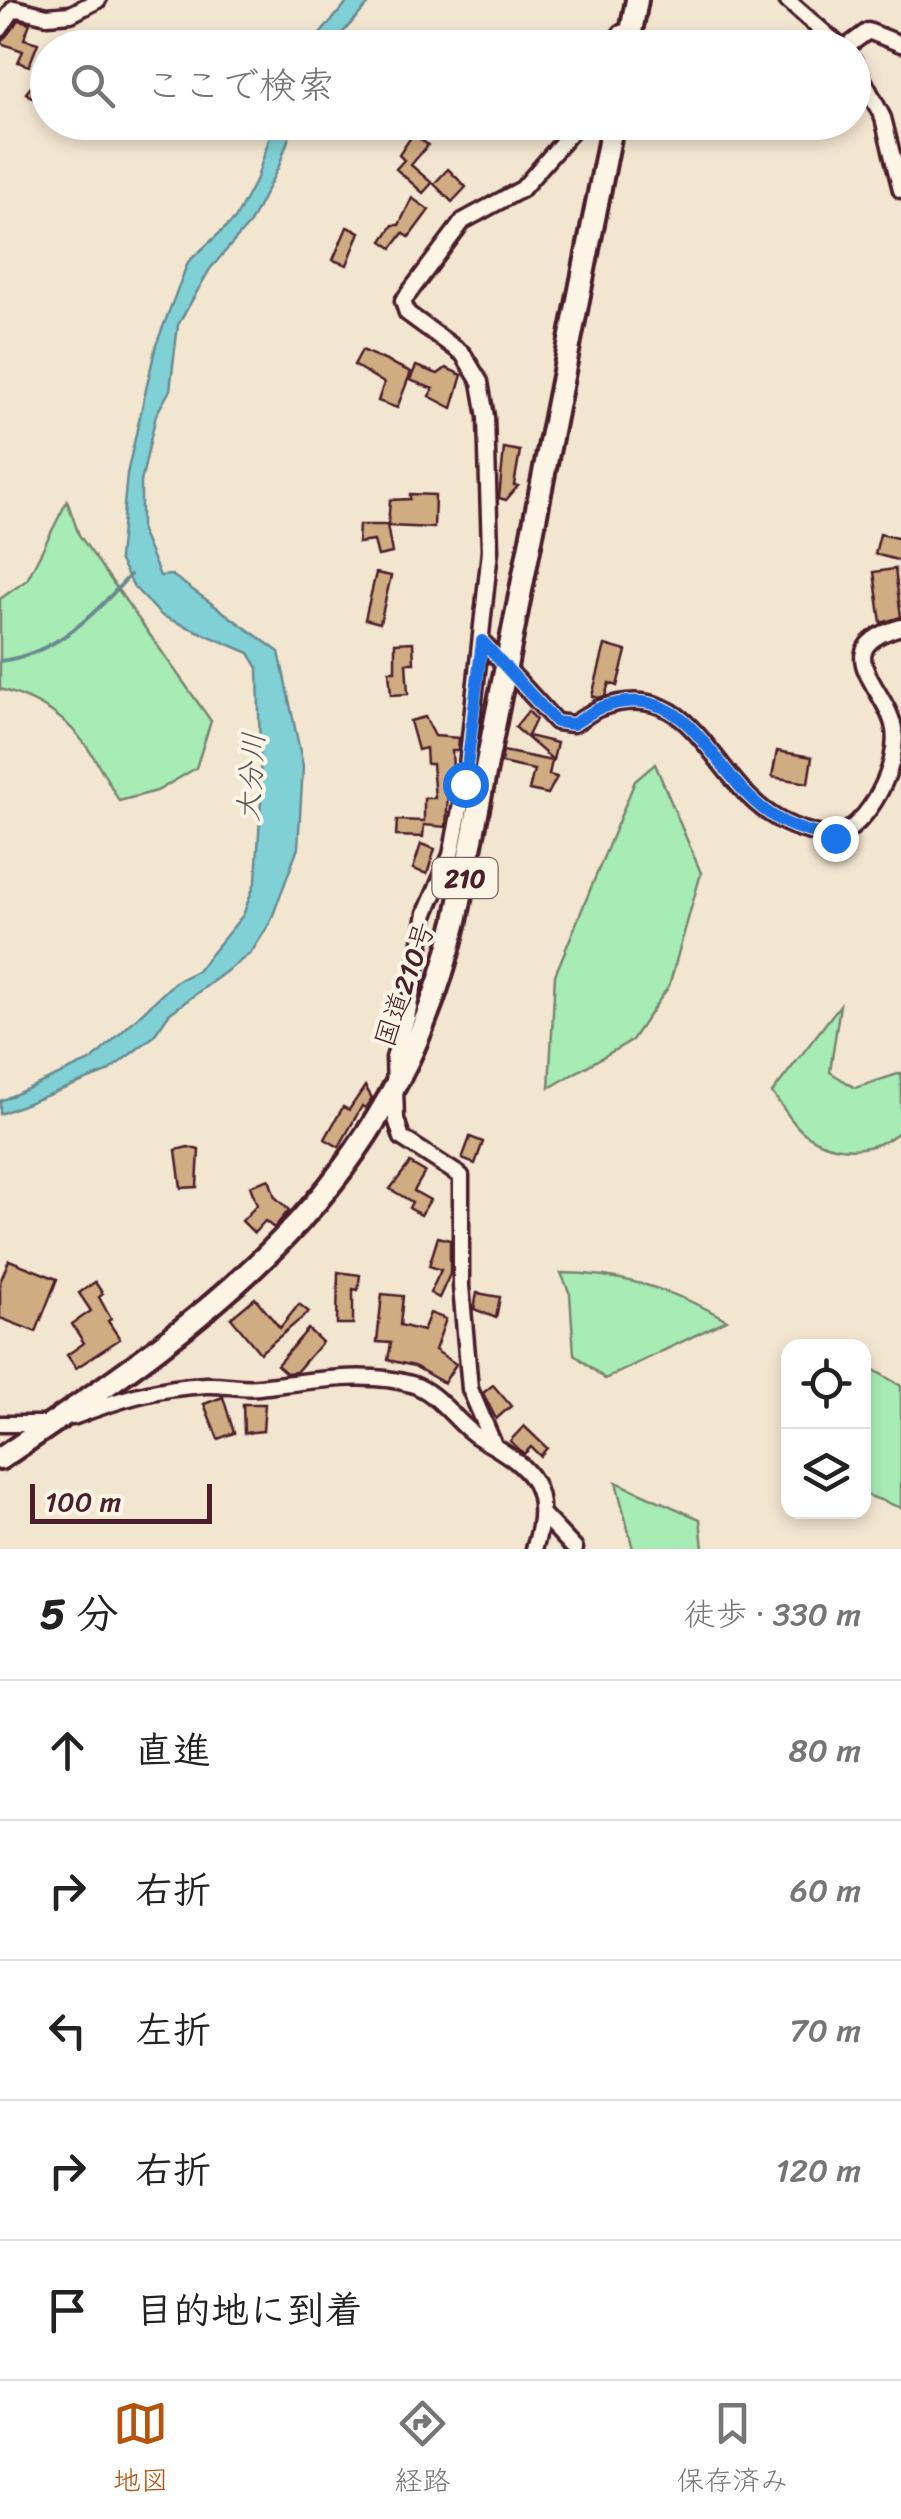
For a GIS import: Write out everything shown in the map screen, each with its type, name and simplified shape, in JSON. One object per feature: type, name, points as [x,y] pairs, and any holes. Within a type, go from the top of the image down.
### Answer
[{"type":"highway","points":[[632,30],[638,0]]},
{"type":"highway","name":"国道210号","points":[[0,1459],[166,1345],[268,1257],[338,1176],[394,1090],[444,968],[609,140]]},
{"type":"street","points":[[0,29],[14,8],[24,7],[46,16],[71,14],[98,0]]},
{"type":"street","points":[[787,0],[823,30]]},
{"type":"street","points":[[871,32],[901,44]]},
{"type":"street","points":[[871,95],[883,118],[901,190]]},
{"type":"street","points":[[494,1446],[470,1389],[461,1286],[462,1176],[402,1138],[394,1090],[394,1058],[407,1018],[426,913],[454,843],[482,641],[490,551],[480,382],[463,354],[407,313],[402,301],[463,220],[522,189],[564,140]]},
{"type":"street","points":[[482,641],[505,671],[556,722],[565,725],[601,708],[629,702],[650,702],[676,711],[717,762],[770,814],[800,830],[835,838],[858,825],[888,765],[894,728],[867,679],[864,655],[868,642],[877,634],[901,627]]},
{"type":"street","points":[[0,1424],[53,1424],[118,1400],[166,1388],[373,1381],[424,1389],[480,1439],[527,1470],[540,1497],[543,1516],[534,1549]]},
{"type":"street","points":[[543,1516],[574,1549]]},
{"type":"green space","points":[[67,501],[79,535],[211,721],[196,768],[157,791],[119,801],[97,762],[60,717],[0,689],[0,599],[27,580]]},
{"type":"green space","points":[[655,764],[701,873],[669,986],[632,1040],[549,1088],[555,975],[635,781]]},
{"type":"green space","points":[[840,1005],[830,1072],[855,1088],[901,1073],[901,1130],[880,1143],[856,1149],[830,1146],[807,1135],[772,1093]]},
{"type":"green space","points":[[561,1273],[605,1276],[647,1285],[727,1320],[605,1379],[574,1354],[570,1294]]},
{"type":"green space","points":[[871,1368],[901,1386],[901,1508],[871,1497]]},
{"type":"green space","points":[[616,1482],[700,1519],[703,1549],[633,1549]]},
{"type":"water","points":[[349,0],[372,0],[345,30],[323,30]]},
{"type":"water","points":[[269,140],[288,140],[250,223],[210,269],[178,325],[170,390],[156,415],[141,482],[141,531],[160,576],[172,575],[279,652],[303,766],[298,848],[270,923],[251,953],[169,1014],[153,1037],[107,1072],[0,1114],[0,1101],[92,1060],[175,982],[197,971],[243,915],[256,880],[261,801],[258,668],[249,653],[162,616],[134,587],[119,559],[127,474],[156,345],[188,262],[235,219],[257,178]]},
{"type":"building","points":[[19,20],[30,23],[24,39],[30,41],[29,66],[18,62],[23,51],[0,43]]},
{"type":"building","points":[[409,140],[421,140],[428,145],[411,165],[432,183],[423,193],[396,169],[404,160],[399,155]]},
{"type":"building","points":[[448,169],[466,187],[452,202],[434,184]]},
{"type":"building","points":[[412,198],[429,210],[409,237],[403,233],[392,248],[382,241],[393,225],[399,225]]},
{"type":"building","points":[[347,227],[360,232],[347,265],[333,260]]},
{"type":"building","points":[[362,350],[411,372],[397,408],[378,401],[384,383],[354,365]]},
{"type":"building","points":[[416,366],[438,374],[446,368],[462,375],[452,408],[429,396],[433,389],[410,380]]},
{"type":"building","points":[[504,448],[520,451],[514,485],[518,486],[506,500],[499,498]]},
{"type":"building","points":[[410,494],[435,495],[434,528],[388,526],[390,500],[410,499]]},
{"type":"building","points":[[359,525],[387,525],[392,553],[378,556],[374,541],[358,543]]},
{"type":"building","points":[[880,534],[901,539],[901,561],[875,554]]},
{"type":"building","points":[[895,569],[901,617],[881,623],[874,572]]},
{"type":"building","points":[[376,573],[391,576],[380,623],[365,619]]},
{"type":"building","points":[[413,642],[414,663],[406,663],[408,694],[391,695],[389,671],[395,671],[395,643]]},
{"type":"building","points":[[605,645],[626,651],[617,686],[609,683],[605,696],[598,698],[592,696]]},
{"type":"building","points":[[528,711],[536,719],[528,736],[557,743],[553,760],[515,727]]},
{"type":"building","points":[[425,717],[435,736],[459,738],[458,751],[452,751],[454,787],[448,793],[446,827],[424,825],[423,837],[396,836],[397,820],[424,821],[424,798],[435,798],[432,764],[427,764],[426,748],[418,750],[410,721]]},
{"type":"building","points":[[503,751],[552,761],[549,775],[557,777],[548,794],[529,790],[534,770],[501,763]]},
{"type":"building","points":[[777,751],[812,757],[808,783],[772,777]]},
{"type":"building","points":[[421,844],[435,849],[427,874],[413,869]]},
{"type":"building","points":[[365,1086],[372,1098],[365,1108],[362,1106],[339,1147],[325,1139],[343,1107],[349,1110]]},
{"type":"building","points":[[470,1137],[483,1142],[475,1164],[462,1159]]},
{"type":"building","points":[[176,1150],[199,1150],[197,1187],[181,1188]]},
{"type":"building","points":[[410,1163],[425,1172],[414,1191],[430,1200],[421,1215],[409,1208],[412,1202],[390,1189]]},
{"type":"building","points":[[269,1179],[275,1197],[289,1210],[274,1228],[265,1221],[254,1233],[242,1221],[257,1205],[250,1186]]},
{"type":"building","points":[[438,1237],[450,1240],[450,1274],[439,1298],[430,1293],[441,1270],[429,1266]]},
{"type":"building","points":[[9,1260],[57,1279],[36,1332],[0,1318],[0,1282]]},
{"type":"building","points":[[338,1272],[360,1275],[358,1290],[353,1289],[353,1324],[337,1324]]},
{"type":"building","points":[[95,1282],[103,1294],[99,1297],[111,1319],[108,1321],[120,1339],[76,1368],[67,1355],[84,1343],[72,1324],[91,1311],[79,1293]]},
{"type":"building","points":[[477,1293],[500,1297],[496,1318],[474,1309]]},
{"type":"building","points":[[382,1294],[403,1296],[400,1325],[423,1331],[430,1313],[446,1319],[435,1350],[456,1364],[444,1383],[414,1366],[388,1360],[391,1343],[377,1342]]},
{"type":"building","points":[[255,1298],[280,1328],[299,1304],[309,1312],[260,1353],[231,1318]]},
{"type":"building","points":[[308,1329],[322,1342],[296,1372],[286,1373],[277,1365]]},
{"type":"building","points":[[493,1385],[511,1406],[496,1419],[483,1393]]},
{"type":"building","points":[[223,1397],[234,1433],[218,1439],[204,1404]]},
{"type":"building","points":[[243,1404],[265,1404],[263,1431],[244,1433]]},
{"type":"building","points":[[524,1426],[547,1448],[540,1456],[531,1447],[524,1454],[510,1441]]},
{"type":"waterway","points":[[0,661],[56,641],[88,618],[130,575]]},
{"type":"route","points":[[465,784],[482,641],[505,671],[556,722],[578,723],[593,711],[629,702],[668,707],[684,718],[717,762],[770,814],[800,830],[835,838]]},
{"type":"water label","name":"大分川","points":[[251,777]]}]
